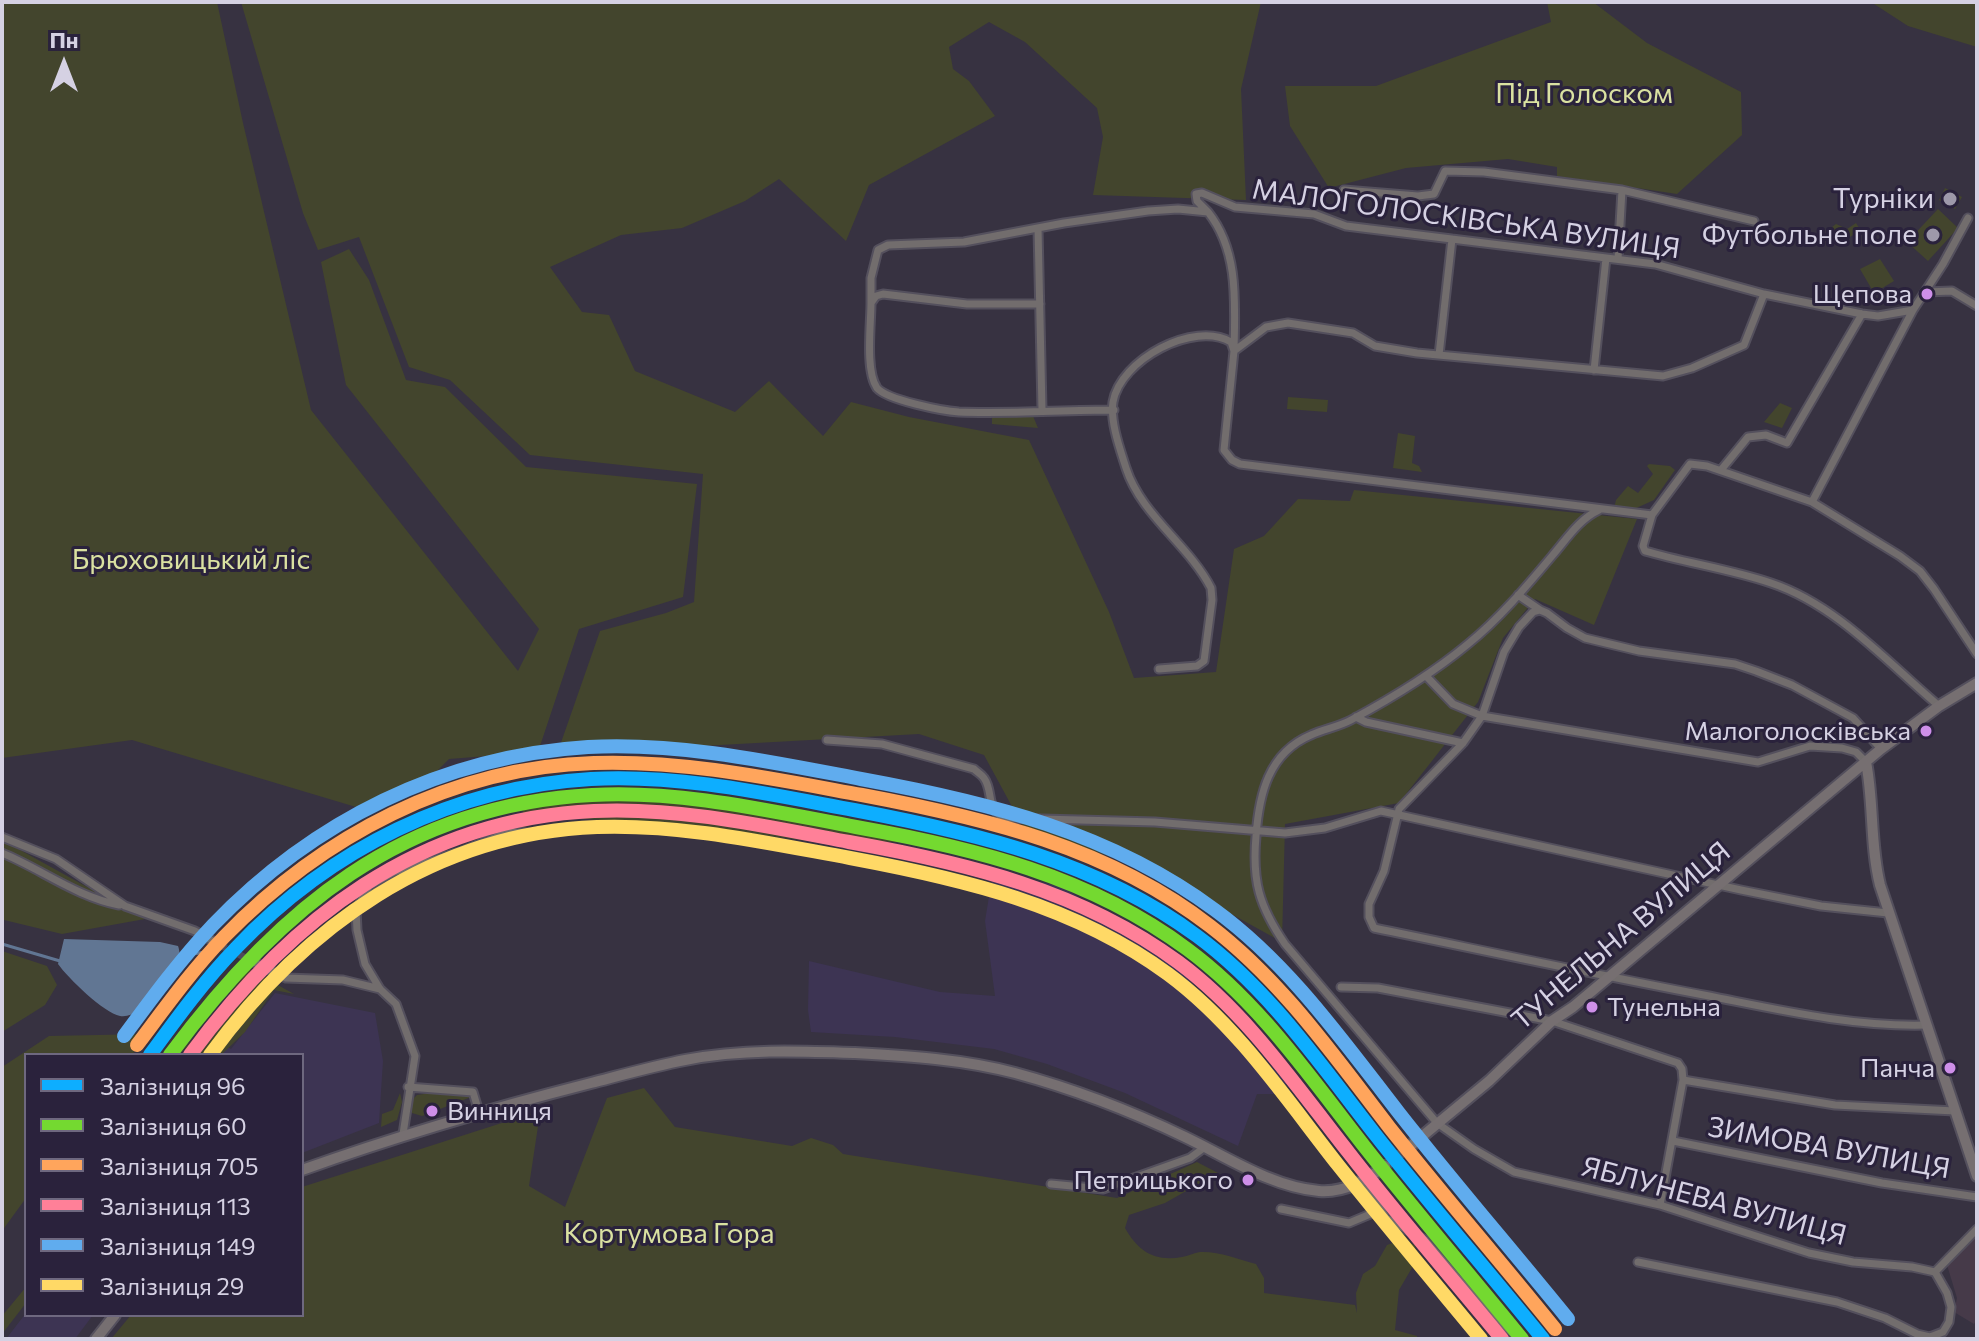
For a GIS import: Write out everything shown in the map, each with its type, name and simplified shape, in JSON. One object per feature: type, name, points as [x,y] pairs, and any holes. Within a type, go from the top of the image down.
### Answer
[{"type":"main road","name":"ТУНЕЛЬНА ВУЛИЦЯ","points":[[1408,1148],[1489,1081],[1552,1021],[1609,977],[1881,749],[1939,706],[1977,683]]},
{"type":"main road","points":[[1866,762],[1873,800],[1876,872],[1955,1111],[1971,1141],[1977,1176]]},
{"type":"main road","points":[[304,1169],[403,1134],[479,1112],[686,1059],[749,1052],[878,1055],[961,1062],[1047,1082],[1127,1112],[1266,1175],[1303,1188],[1336,1190],[1365,1181],[1385,1166]]},
{"type":"main road","points":[[96,1339],[113,1317]]},
{"type":"street","points":[[1344,190],[1418,196],[1434,194],[1445,171],[1484,172],[1622,190],[1754,221]]},
{"type":"street","points":[[1618,259],[1622,190]]},
{"type":"street","name":"МАЛОГОЛОСКІВСЬКА ВУЛИЦЯ","points":[[1652,515],[1240,464],[1232,460],[1225,452],[1224,445],[1234,351],[1234,276],[1222,229],[1197,201],[1196,194],[1202,193],[1235,207],[1314,214],[1346,226],[1655,264],[1764,294],[1862,314],[1878,316],[1913,310]]},
{"type":"street","points":[[1114,410],[957,412],[908,402],[880,392],[873,380],[870,355],[873,264],[878,250],[888,245],[964,242],[1148,211],[1178,209],[1208,212]]},
{"type":"street","points":[[1812,502],[1913,310],[1968,218]]},
{"type":"street","points":[[1038,228],[1042,410]]},
{"type":"street","points":[[1439,355],[1452,239]]},
{"type":"street","points":[[1594,370],[1606,258]]},
{"type":"street","points":[[1926,292],[1952,291],[1977,306]]},
{"type":"street","points":[[871,303],[876,296],[883,294],[967,304],[1040,304]]},
{"type":"street","points":[[1159,669],[1197,666],[1204,661],[1212,600],[1211,588],[1145,502],[1127,472],[1113,400],[1139,362],[1176,340],[1216,336],[1231,342],[1234,351],[1266,327],[1282,323],[1348,332],[1375,346],[1439,355],[1663,376],[1706,363],[1744,345],[1764,294]]},
{"type":"street","points":[[1721,470],[1748,437],[1766,435],[1787,443],[1862,314]]},
{"type":"street","points":[[1939,706],[1869,644],[1797,594],[1721,568],[1645,551],[1643,546],[1652,515],[1690,464],[1721,470],[1812,502],[1920,571],[1977,654]]},
{"type":"street","name":"ЯБЛУНЕВА ВУЛИЦЯ","points":[[1601,509],[1566,538],[1518,595],[1471,642],[1427,677],[1356,717],[1310,735],[1285,753],[1262,789],[1257,810],[1254,868],[1260,897],[1271,924],[1437,1123],[1514,1172],[1660,1205],[1809,1253],[1935,1272]]},
{"type":"street","points":[[1518,595],[1585,638],[1639,651],[1735,664],[1792,685],[1853,718],[1881,749]]},
{"type":"street","points":[[1540,610],[1533,612],[1519,627],[1504,652],[1482,716],[1463,743],[1397,813],[1384,871],[1369,904],[1370,921],[1374,928],[1609,977],[1847,1020],[1886,1025],[1926,1025]]},
{"type":"street","points":[[1427,677],[1453,704],[1482,716],[1758,762],[1810,746],[1842,748],[1856,752],[1866,762]]},
{"type":"street","points":[[1356,717],[1366,722],[1463,743]]},
{"type":"street","points":[[827,740],[882,744],[974,769],[985,779],[991,807],[1004,818],[1155,822],[1296,833],[1325,828],[1375,811],[1397,813],[1821,906],[1888,913]]},
{"type":"street","points":[[403,1134],[415,1056],[396,1004],[380,989],[365,964],[356,910],[369,886],[394,872],[460,852],[509,832],[529,833]]},
{"type":"street","points":[[2,837],[56,859],[125,906]]},
{"type":"street","points":[[2,853],[105,903],[125,906],[195,931],[220,945]]},
{"type":"street","points":[[252,961],[286,978],[343,980],[380,989]]},
{"type":"street","name":"ЗИМОВА ВУЛИЦЯ","points":[[1341,987],[1378,988],[1552,1021],[1678,1063],[1683,1080],[1660,1205]]},
{"type":"street","points":[[1683,1080],[1835,1105],[1955,1111]]},
{"type":"street","points":[[408,1087],[473,1092],[479,1112]]},
{"type":"street","name":"ЗИМОВА ВУЛИЦЯ","points":[[1673,1141],[1882,1183],[1977,1197]]},
{"type":"street","points":[[1051,1184],[1103,1189],[1190,1158],[1205,1147]]},
{"type":"street","points":[[1365,1181],[1380,1210],[1402,1228],[1425,1240],[1481,1305],[1519,1339]]},
{"type":"street","points":[[1281,1209],[1349,1223],[1380,1210]]},
{"type":"street","points":[[1638,1262],[1837,1302],[1930,1337],[1943,1332],[1949,1322],[1951,1307],[1935,1272],[1977,1229]]},
{"type":"shaded area","points":[[993,872],[1064,887],[1174,964],[1287,1083],[1277,1094],[1257,1094],[1238,1146],[1125,1093],[1047,1064],[994,1049],[895,1037],[811,1032],[809,961],[940,992],[995,996],[985,921]]},
{"type":"shaded area","points":[[275,993],[375,1013],[383,1061],[379,1123],[304,1152],[304,1053],[221,1053],[226,1046],[231,1049]]},
{"type":"shaded area","points":[[1977,1235],[1977,1319],[1974,1324],[1954,1312],[1957,1298],[1947,1265]]},
{"type":"shaded area","points":[[24,1316],[92,1317],[75,1339],[6,1339]]},
{"type":"green space","name":"Брюховицький ліс","points":[[2,2],[217,2],[311,410],[518,671],[539,629],[346,385],[321,262],[349,249],[369,280],[406,380],[445,387],[526,467],[697,484],[683,597],[579,629],[538,752],[449,759],[434,774],[356,807],[132,740],[2,758]]},
{"type":"green space","points":[[241,2],[1261,2],[1241,89],[1246,200],[1093,195],[1103,137],[1097,108],[1025,42],[989,22],[949,47],[953,69],[969,81],[995,116],[869,185],[846,241],[779,179],[745,201],[682,228],[621,235],[550,267],[582,312],[609,315],[635,371],[735,412],[769,381],[823,436],[851,402],[909,417],[1029,440],[1109,612],[1134,678],[1216,672],[1234,549],[1264,536],[1298,499],[1350,501],[1354,490],[1637,519],[1594,625],[1535,599],[1503,638],[1478,702],[1399,803],[1285,824],[1282,942],[1161,875],[1022,825],[984,755],[919,734],[557,754],[600,631],[694,602],[703,474],[530,455],[450,380],[409,367],[359,237],[318,250],[303,213]]},
{"type":"green space","name":"Під Голоском","points":[[1547,2],[1593,2],[1647,43],[1741,92],[1742,135],[1677,194],[1557,176],[1557,167],[1508,159],[1406,168],[1329,188],[1290,126],[1285,86],[1376,86],[1551,22]]},
{"type":"green space","points":[[1871,2],[1977,2],[1977,47],[1908,26]]},
{"type":"green space","name":"Турніки","points":[[1945,188],[1962,197],[1955,209],[1939,200]]},
{"type":"green space","name":"Футбольне поле","points":[[1938,209],[1958,228],[1928,261],[1907,242]]},
{"type":"green space","points":[[1856,223],[1861,231],[1846,239],[1836,236],[1831,228],[1836,224],[1847,229]]},
{"type":"green space","points":[[1880,259],[1894,281],[1874,293],[1860,269]]},
{"type":"green space","points":[[1288,397],[1328,400],[1327,412],[1287,409]]},
{"type":"green space","points":[[1780,403],[1792,408],[1782,428],[1764,422]]},
{"type":"green space","points":[[992,416],[1033,416],[1038,428],[992,424]]},
{"type":"green space","points":[[1398,433],[1415,436],[1412,463],[1419,466],[1422,472],[1393,468]]},
{"type":"green space","points":[[1647,466],[1670,466],[1675,470],[1654,500],[1632,510],[1614,508],[1616,500],[1628,486],[1638,493],[1653,474]]},
{"type":"green space","points":[[612,792],[679,794],[920,833],[919,842],[808,841],[718,829],[561,817],[521,828],[524,804]]},
{"type":"green space","points":[[2,840],[145,919],[62,934],[4,920],[2,926]]},
{"type":"green space","points":[[2,951],[47,966],[57,985],[45,1005],[2,1032]]},
{"type":"green space","points":[[249,969],[294,994],[274,990],[245,1032],[223,1053],[184,1053],[186,1046]]},
{"type":"green space","points":[[147,1034],[133,1053],[24,1053],[24,1201],[2,1231],[2,1067],[49,1036]]},
{"type":"green space","name":"Кортумова Гора","points":[[644,1088],[675,1127],[792,1146],[811,1138],[833,1145],[843,1154],[1117,1198],[1197,1162],[1218,1173],[1165,1203],[1129,1215],[1125,1228],[1141,1249],[1163,1258],[1200,1252],[1256,1264],[1264,1278],[1264,1293],[1355,1305],[1357,1313],[1356,1293],[1363,1274],[1375,1266],[1387,1245],[1401,1240],[1415,1245],[1416,1261],[1399,1290],[1395,1330],[1417,1336],[1417,1339],[111,1339],[129,1317],[304,1317],[304,1186],[533,1113],[540,1113],[529,1186],[565,1207],[607,1098]]},
{"type":"green space","points":[[400,1093],[402,1102],[397,1120],[381,1127],[382,1114],[393,1110]]},
{"type":"green space","points":[[467,1093],[471,1097],[422,1116],[412,1113],[411,1101],[417,1095]]},
{"type":"green space","points":[[24,1289],[24,1306],[2,1334],[2,1316]]},
{"type":"water","points":[[64,939],[160,942],[178,946],[180,958],[173,976],[158,996],[138,1012],[120,1016],[96,1002],[58,964]]},
{"type":"waterway","points":[[2,944],[60,961]]},
{"type":"waterway","points":[[193,954],[211,951]]},
{"type":"tunnel","points":[[220,945],[252,961]]},
{"type":"tunnel","points":[[1385,1166],[1408,1148]]},
{"type":"rail line","name":"149","points":[[124,1036],[213,925],[293,855],[337,825],[384,800],[482,764],[534,753],[622,746],[691,750],[908,788],[1001,810],[1090,840],[1175,883],[1242,931],[1291,979],[1336,1031],[1568,1319]]},
{"type":"rail line","name":"705","points":[[137,1045],[201,963],[262,901],[303,868],[347,839],[392,814],[440,793],[541,767],[628,763],[729,772],[908,804],[999,826],[1087,856],[1130,875],[1210,926],[1261,971],[1306,1020],[1409,1152],[1555,1329]]},
{"type":"rail line","name":"96","points":[[151,1053],[224,961],[273,913],[312,881],[354,853],[397,829],[443,810],[540,784],[624,778],[690,782],[900,819],[990,840],[1076,869],[1158,910],[1223,957],[1292,1028],[1543,1339]]},
{"type":"rail line","name":"60","points":[[172,1053],[211,1002],[255,954],[301,911],[351,874],[404,843],[462,819],[524,803],[625,794],[725,803],[900,835],[1029,868],[1070,884],[1111,902],[1149,924],[1213,970],[1282,1042],[1522,1339]]},
{"type":"rail line","name":"113","points":[[192,1053],[271,961],[316,920],[364,885],[416,856],[471,833],[530,818],[594,811],[658,812],[754,824],[936,859],[1021,883],[1102,916],[1141,937],[1203,982],[1270,1052],[1386,1200],[1502,1339]]},
{"type":"rail line","name":"29","points":[[212,1053],[287,966],[331,928],[377,895],[427,868],[481,847],[537,833],[597,827],[661,828],[756,841],[934,875],[1016,898],[1095,930],[1132,950],[1193,994],[1259,1064],[1481,1339]]},
{"type":"place","name":"Турніки","points":[[1950,199]]},
{"type":"place","name":"Футбольне поле","points":[[1933,235]]},
{"type":"place","name":"Щепова","points":[[1927,294]]},
{"type":"place","name":"Малоголосківська","points":[[1926,731]]},
{"type":"place","name":"Тунельна","points":[[1592,1007]]},
{"type":"place","name":"Панча","points":[[1950,1068]]},
{"type":"place","name":"Винниця","points":[[432,1111]]},
{"type":"place","name":"Петрицького","points":[[1248,1180]]}]
